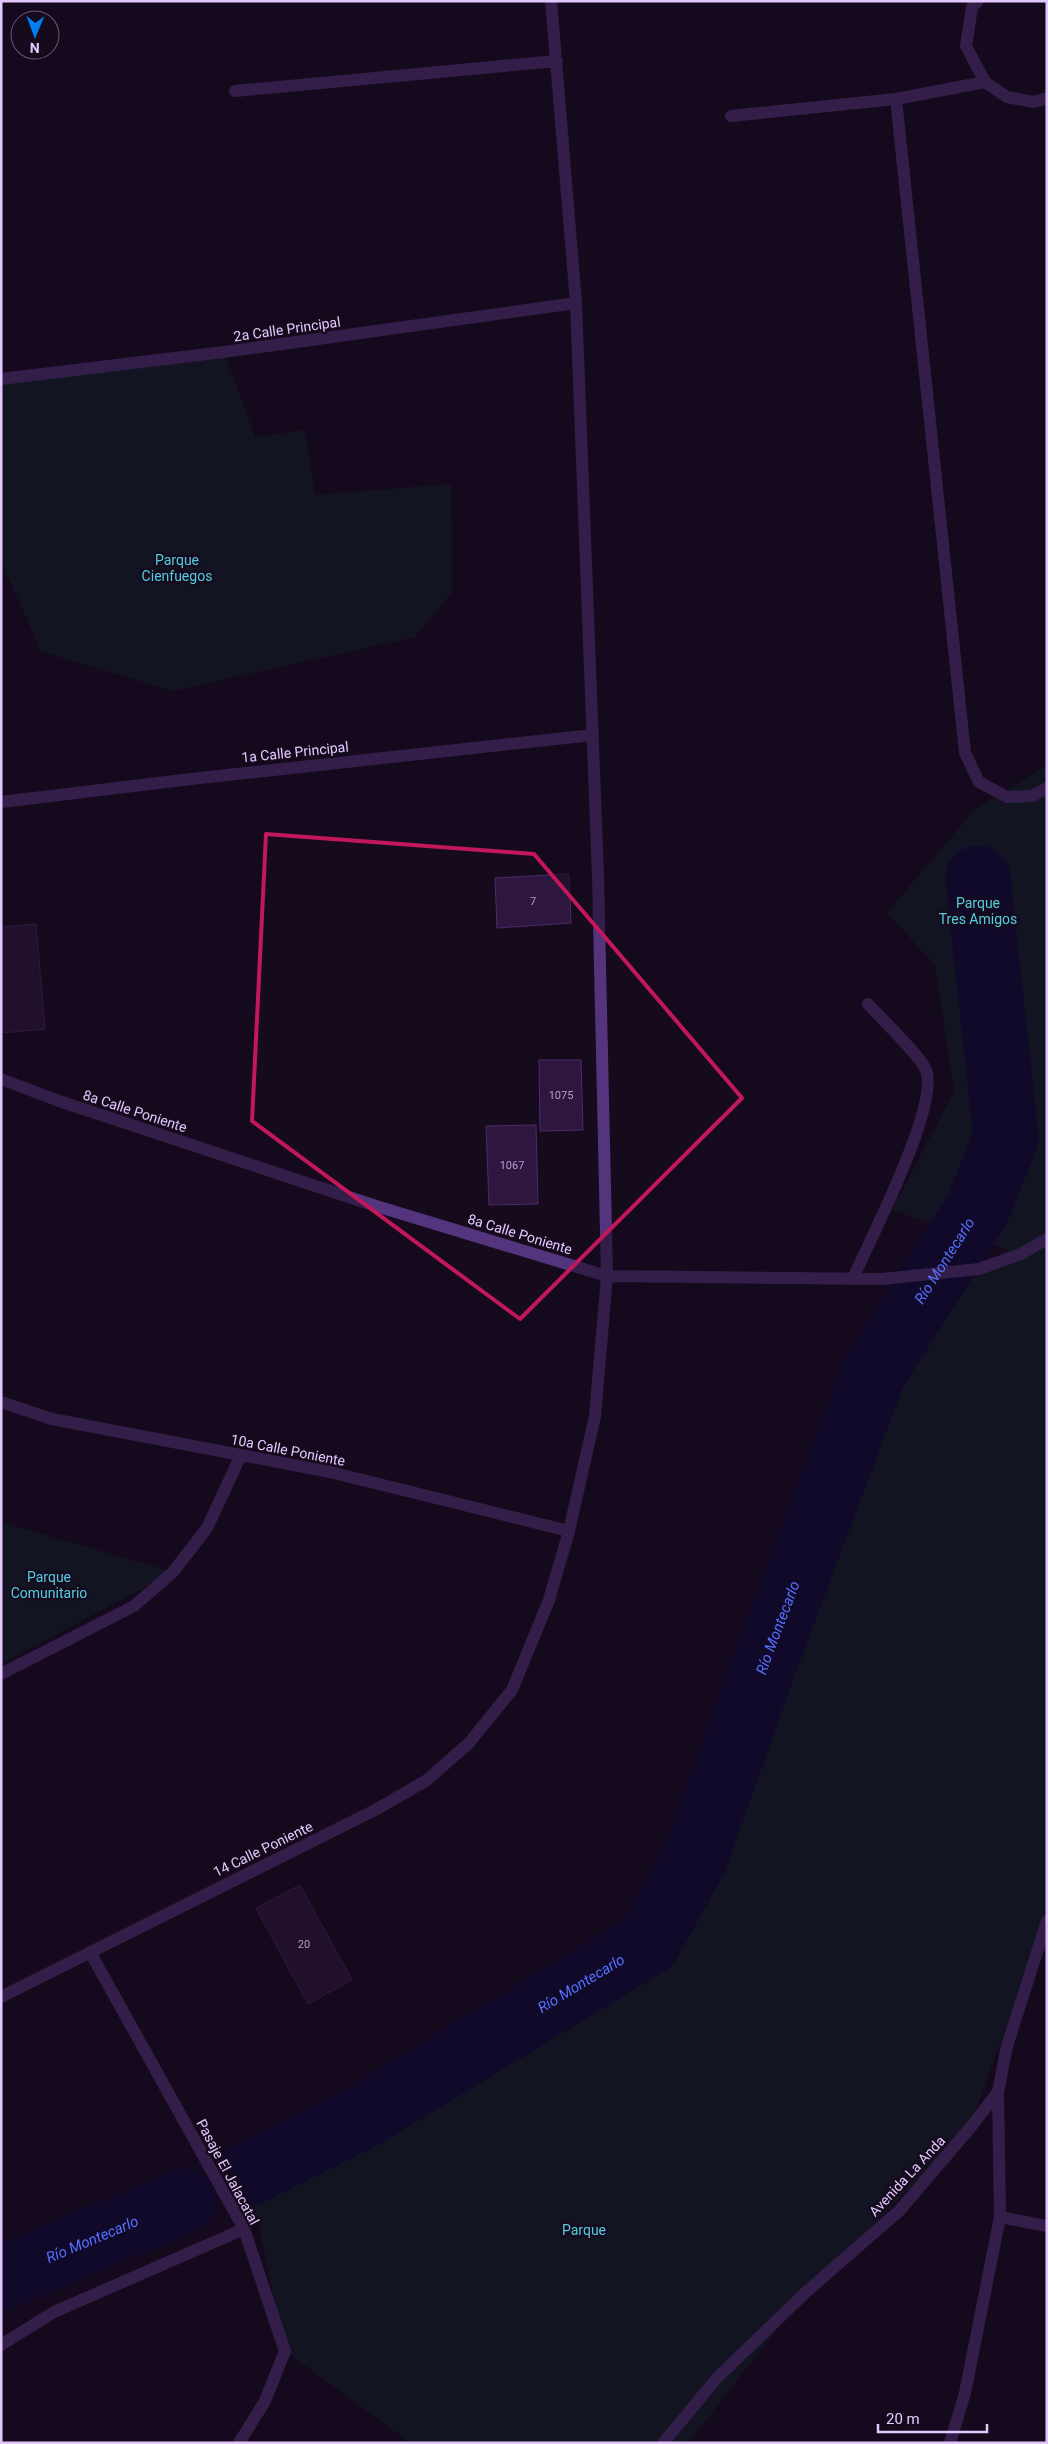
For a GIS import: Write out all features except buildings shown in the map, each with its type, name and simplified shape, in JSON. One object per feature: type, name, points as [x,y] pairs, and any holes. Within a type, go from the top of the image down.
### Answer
[{"type":"street","name":"14 Calle Poniente","points":[[1,1997],[377,1809],[427,1780],[469,1743],[512,1690],[549,1600],[569,1530],[595,1416],[607,1276],[593,735],[576,303],[551,1]]},
{"type":"street","points":[[978,1],[972,7],[966,46],[985,82],[1007,97],[1034,102],[1047,98]]},
{"type":"street","points":[[235,91],[557,61]]},
{"type":"street","points":[[731,116],[896,99],[985,82]]},
{"type":"street","points":[[896,99],[965,753],[980,782],[1007,796],[1032,796],[1047,788]]},
{"type":"street","name":"2a Calle Principal","points":[[1,379],[224,352],[576,303]]},
{"type":"street","name":"1a Calle Principal","points":[[1,802],[593,735]]},
{"type":"street","points":[[853,1278],[915,1137],[929,1086],[926,1068],[868,1004]]},
{"type":"street","name":"8a Calle Poniente","points":[[1,1079],[59,1101],[376,1206],[607,1276],[882,1279],[979,1269],[1021,1254],[1047,1239]]},
{"type":"street","name":"10a Calle Poniente","points":[[1,1402],[52,1419],[330,1472],[569,1530]]},
{"type":"street","points":[[1,1674],[134,1606],[173,1572],[207,1528],[241,1455]]},
{"type":"street","name":"Avenida La Anda","points":[[663,2443],[716,2378],[806,2292],[899,2211],[998,2092],[1007,2046],[1047,1921]]},
{"type":"street","name":"Pasaje El Jalacatal","points":[[90,1952],[244,2229],[285,2351],[265,2401],[239,2443]]},
{"type":"street","points":[[950,2443],[965,2393],[1000,2217],[998,2092]]},
{"type":"street","points":[[1000,2217],[1047,2226]]},
{"type":"street","points":[[1,2345],[54,2312],[244,2229]]},
{"type":"highlighted area","points":[[266,834],[534,854],[742,1098],[520,1319],[252,1121]]},
{"type":"green space","name":"Parque Cienfuegos","points":[[224,352],[255,437],[305,430],[315,495],[451,484],[452,592],[415,637],[172,691],[41,651],[1,561],[1,379]]},
{"type":"green space","name":"Parque","points":[[1047,766],[1047,1911],[970,2128],[806,2292],[688,2443],[411,2443],[285,2351],[248,2174],[474,2049],[648,1943],[765,1662],[874,1372],[979,1269],[1009,1250],[892,1210],[954,1092],[935,965],[887,913],[975,809]]},
{"type":"green space","name":"Parque Comunitario","points":[[1,1522],[173,1572],[1,1664]]},
{"type":"waterway","name":"Río Montecarlo","points":[[248,2174],[360,2118],[648,1943],[694,1861],[765,1662],[874,1372],[977,1210],[1006,1138],[978,878]]},
{"type":"waterway","name":"Río Montecarlo","points":[[1,2278],[184,2201]]},
{"type":"park label","name":"Parque Tres Amigos","points":[[978,912]]}]
